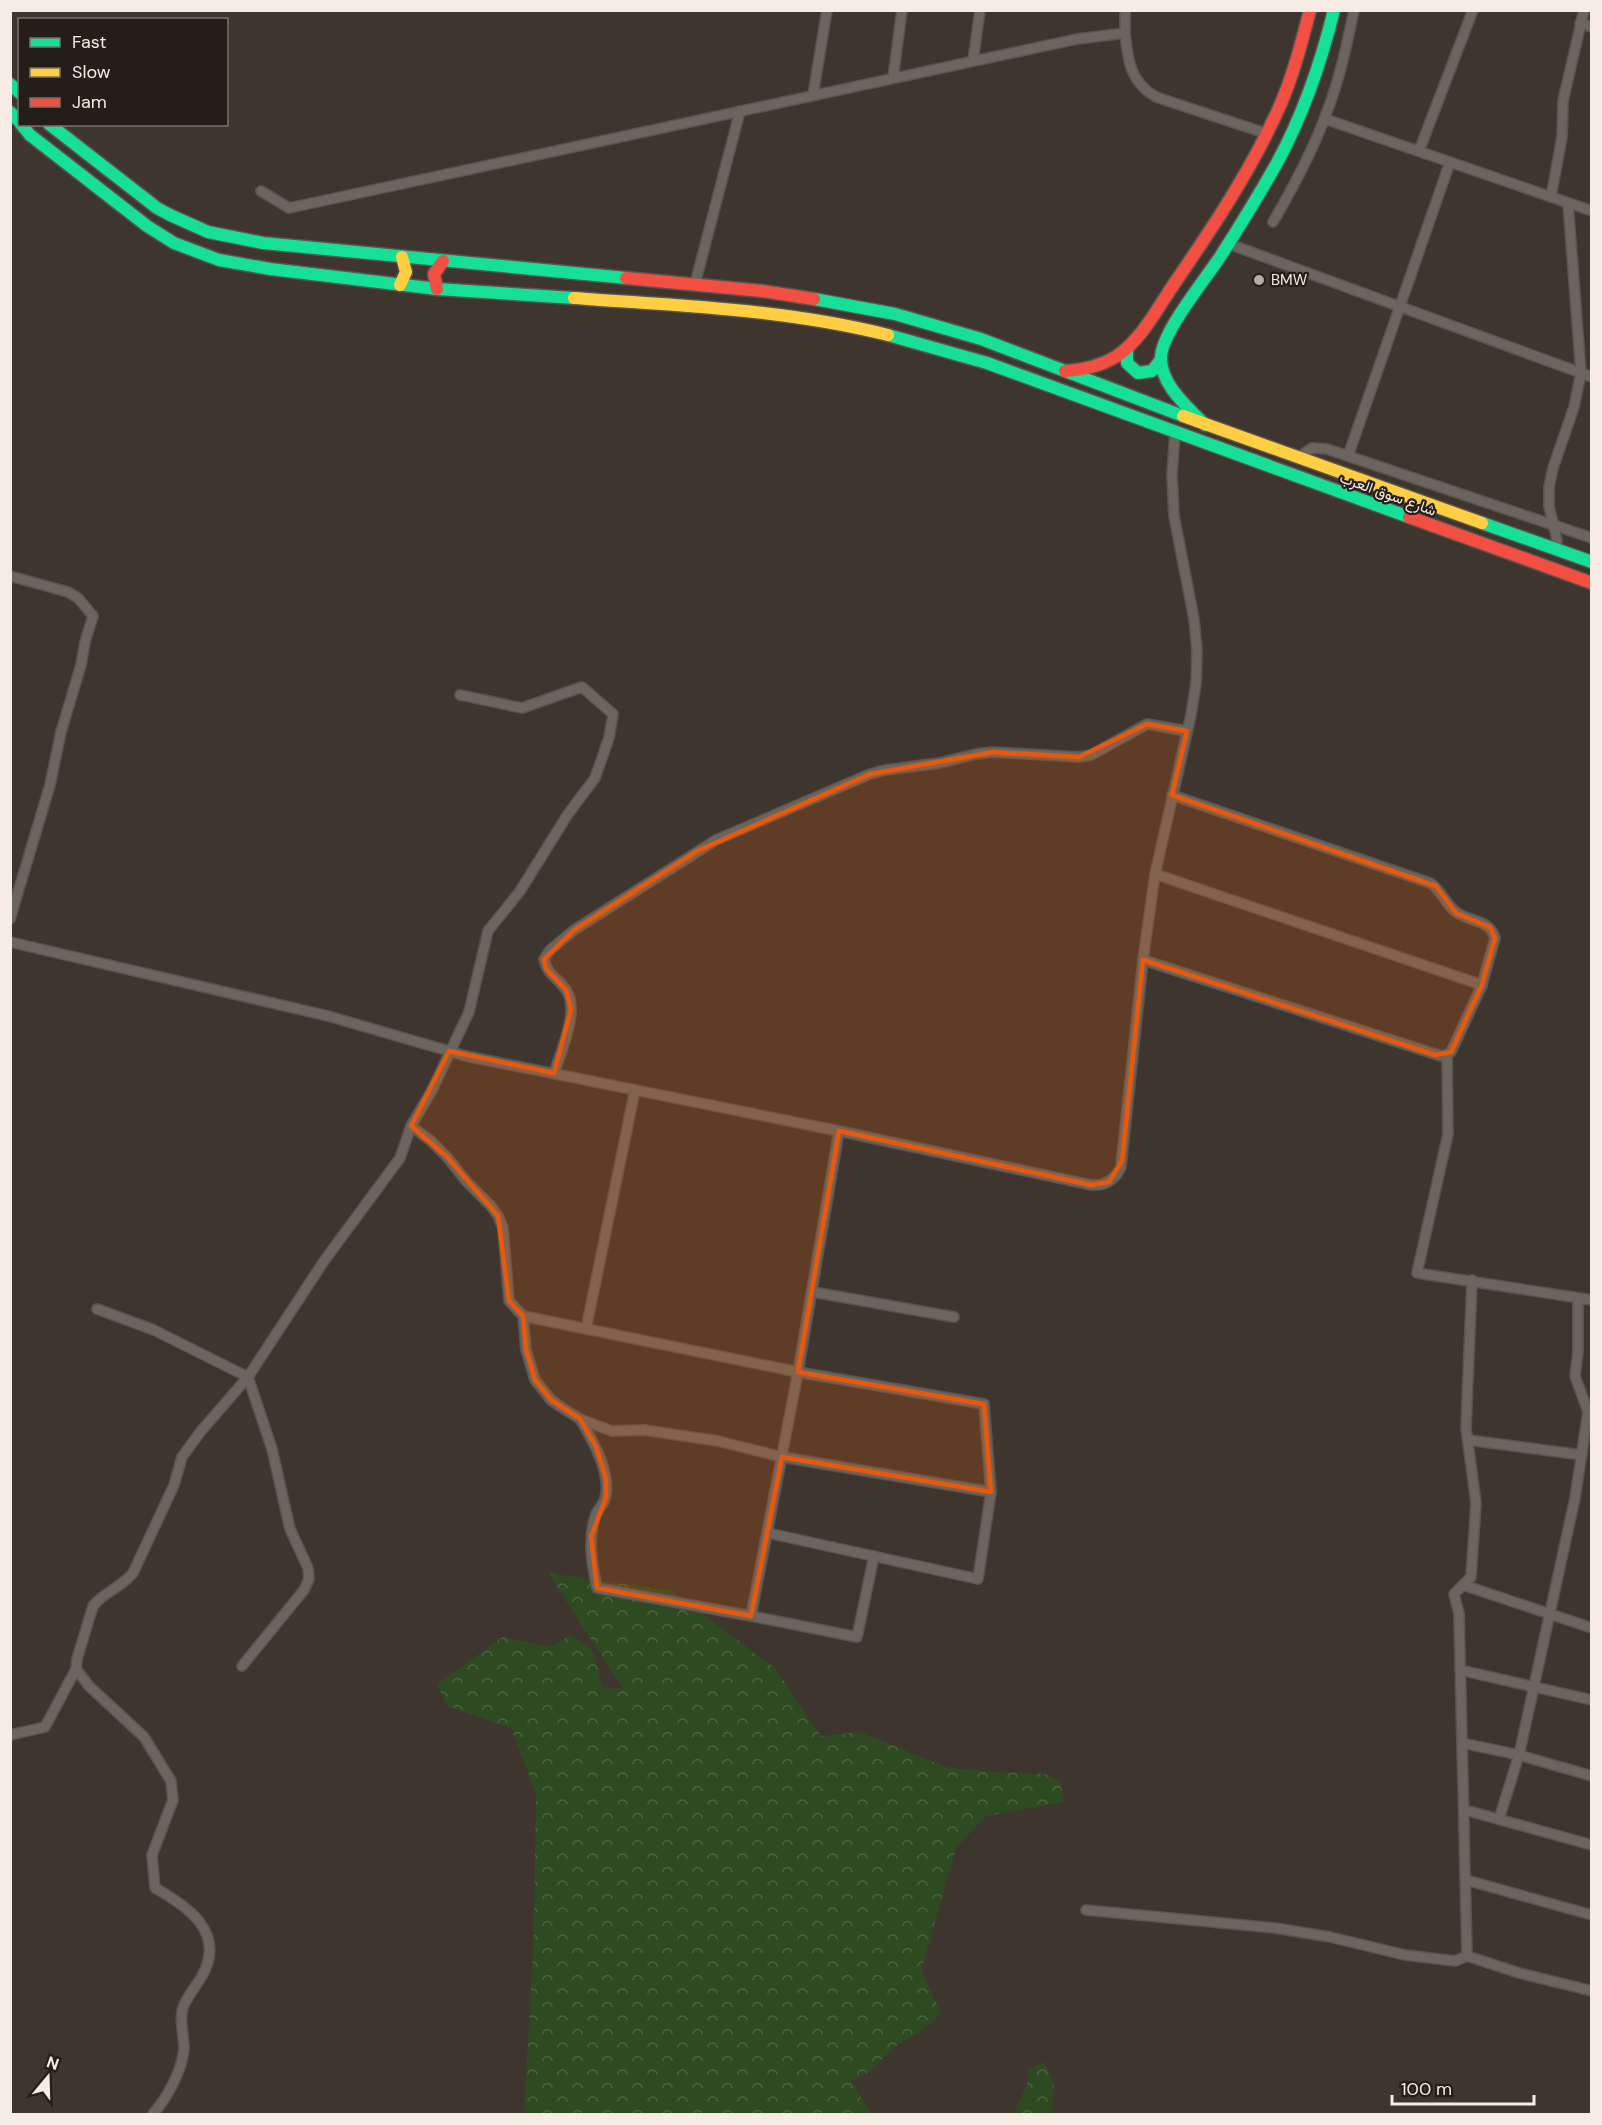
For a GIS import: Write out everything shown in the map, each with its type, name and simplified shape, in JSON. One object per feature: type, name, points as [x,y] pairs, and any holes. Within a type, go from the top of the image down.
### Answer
[{"type":"street","points":[[813,95],[827,10]]},
{"type":"street","points":[[893,78],[902,10]]},
{"type":"street","points":[[973,61],[980,10]]},
{"type":"street","points":[[1125,10],[1128,62],[1132,75],[1146,92],[1268,134]]},
{"type":"street","points":[[1065,371],[1087,370],[1098,366],[1119,356],[1127,348],[1142,331],[1227,206],[1268,134],[1291,80],[1310,10]]},
{"type":"street","points":[[1127,348],[1128,365],[1138,373],[1152,371],[1160,361],[1165,341],[1270,178],[1299,122],[1321,63],[1334,10]]},
{"type":"street","points":[[1273,222],[1299,175],[1325,119],[1336,85],[1354,10]]},
{"type":"street","points":[[1419,152],[1473,10]]},
{"type":"street","points":[[1551,197],[1562,137],[1563,101],[1584,10]]},
{"type":"street","points":[[1580,23],[1592,27]]},
{"type":"street","points":[[261,191],[289,208],[1077,39],[1125,33]]},
{"type":"street","points":[[695,284],[740,111]]},
{"type":"street","points":[[1325,119],[1592,211]]},
{"type":"street","name":"شارع سوق العرب","points":[[22,126],[30,135],[147,226],[189,249],[219,260],[245,266],[437,289],[759,311],[852,326],[987,363],[1592,583]]},
{"type":"street","points":[[30,135],[44,126]]},
{"type":"street","points":[[50,126],[157,208],[199,230],[226,238],[695,284],[807,297],[895,314],[981,339],[1205,425],[1592,562]]},
{"type":"street","points":[[1348,456],[1450,162]]},
{"type":"street","points":[[1556,550],[1557,535],[1549,497],[1551,478],[1574,407],[1581,373],[1568,203]]},
{"type":"street","points":[[1228,244],[1592,376]]},
{"type":"street","points":[[400,285],[406,274],[406,265],[402,257]]},
{"type":"street","points":[[437,289],[434,271],[443,261]]},
{"type":"street","points":[[1160,361],[1167,381],[1205,425]]},
{"type":"street","points":[[10,942],[328,1016],[449,1051],[1091,1185],[1109,1182],[1119,1173],[1122,1161],[1143,960],[1155,874],[1195,691],[1197,651],[1191,603],[1174,516],[1172,474],[1175,433]]},
{"type":"street","points":[[1299,457],[1307,450],[1317,448],[1348,456],[1592,538]]},
{"type":"street","points":[[10,576],[68,592],[78,598],[93,616],[61,732],[50,785],[10,919]]},
{"type":"street","points":[[10,1736],[45,1726],[76,1669],[93,1606],[133,1573],[174,1485],[182,1457],[201,1431],[248,1377],[324,1261],[400,1158],[411,1126],[432,1090],[469,1012],[488,931],[520,891],[568,814],[595,778],[609,738],[613,714],[582,687],[522,708],[460,695]]},
{"type":"street","points":[[554,1073],[571,1009],[566,990],[546,969],[544,959],[550,950],[574,930],[716,840],[870,774],[885,770],[939,764],[993,752],[1079,757],[1091,755],[1147,723],[1187,731]]},
{"type":"street","points":[[1143,960],[1435,1055],[1447,1055],[1451,1052],[1482,985],[1495,938],[1493,932],[1484,924],[1456,913],[1436,886],[1172,795]]},
{"type":"street","points":[[1155,874],[1482,985]]},
{"type":"street","points":[[1447,1055],[1448,1134],[1417,1273],[1592,1300]]},
{"type":"street","points":[[586,1329],[635,1090]]},
{"type":"street","points":[[411,1126],[431,1141],[498,1216],[503,1228],[509,1301],[523,1316],[798,1372],[984,1404],[991,1492],[978,1579],[768,1533]]},
{"type":"street","points":[[751,1616],[813,1292],[839,1131]]},
{"type":"street","points":[[1467,1956],[1459,1614],[1454,1594],[1471,1577],[1476,1503],[1466,1428],[1472,1280]]},
{"type":"street","points":[[813,1292],[954,1317]]},
{"type":"street","points":[[1499,1819],[1519,1755],[1535,1686],[1575,1498],[1590,1412],[1575,1376],[1578,1352],[1578,1298]]},
{"type":"street","points":[[97,1309],[154,1330],[248,1377],[272,1449],[290,1529],[308,1568],[309,1576],[304,1590],[242,1666]]},
{"type":"street","points":[[523,1316],[526,1350],[536,1380],[551,1400],[580,1419],[612,1431],[644,1430],[718,1441],[782,1457],[991,1492]]},
{"type":"street","points":[[580,1419],[597,1447],[606,1479],[606,1497],[596,1514],[591,1537],[591,1559],[597,1588],[857,1637],[874,1556]]},
{"type":"street","points":[[1468,1440],[1582,1455]]},
{"type":"street","points":[[1463,1585],[1550,1616],[1592,1628]]},
{"type":"street","points":[[76,1669],[89,1686],[144,1737],[171,1780],[173,1800],[152,1855],[155,1888],[196,1916],[208,1940],[208,1962],[182,2011],[184,2051],[180,2064],[171,2086],[153,2115]]},
{"type":"street","points":[[1460,1670],[1592,1700]]},
{"type":"street","points":[[1462,1743],[1519,1755],[1592,1776]]},
{"type":"street","points":[[1465,1810],[1592,1845]]},
{"type":"street","points":[[1466,1880],[1592,1915]]},
{"type":"street","points":[[1086,1910],[1275,1928],[1330,1937],[1405,1955],[1455,1960],[1467,1956],[1519,1973],[1592,1991]]},
{"type":"highlighted area","points":[[1147,724],[1187,731],[1172,795],[1436,886],[1456,913],[1490,927],[1495,938],[1482,985],[1451,1052],[1435,1055],[1143,960],[1122,1161],[1109,1182],[1091,1185],[839,1131],[798,1372],[984,1404],[991,1492],[782,1457],[751,1616],[597,1588],[591,1537],[606,1497],[606,1479],[596,1447],[580,1419],[551,1400],[535,1380],[526,1350],[523,1316],[509,1301],[498,1216],[447,1157],[411,1126],[449,1051],[554,1073],[571,1009],[566,990],[546,969],[544,959],[574,930],[697,851],[870,774],[993,752],[1079,757]]},
{"type":"green space","points":[[548,1573],[672,1591],[776,1669],[821,1736],[860,1732],[946,1767],[1045,1774],[1061,1782],[1063,1802],[986,1816],[956,1848],[921,1971],[941,2013],[922,2031],[893,2048],[869,2072],[851,2081],[871,2114],[524,2114],[534,1930],[536,1794],[511,1728],[447,1706],[437,1684],[503,1637],[550,1647],[571,1635],[594,1652],[602,1687],[623,1689]]},
{"type":"green space","points":[[1043,2062],[1053,2081],[1051,2114],[1013,2114],[1027,2085],[1029,2069]]},
{"type":"traffic: fast","points":[[1205,425],[1170,387],[1165,378],[1161,358],[1163,347],[1176,321],[1235,234],[1286,145],[1310,88],[1334,10]]},
{"type":"traffic: fast","points":[[10,84],[18,91]]},
{"type":"traffic: fast","points":[[10,112],[18,120]]},
{"type":"traffic: fast","points":[[23,126],[30,135],[147,226],[174,243],[219,260],[270,269],[437,289],[574,298]]},
{"type":"traffic: fast","points":[[52,126],[157,208],[208,232],[263,243],[626,278]]},
{"type":"traffic: fast","points":[[814,299],[895,314],[981,339],[1183,416]]},
{"type":"traffic: fast","points":[[888,335],[987,363],[1409,517]]},
{"type":"traffic: fast","points":[[1127,348],[1127,363],[1138,373],[1152,371],[1160,361]]},
{"type":"traffic: fast","points":[[1482,523],[1592,562]]},
{"type":"traffic: slow","points":[[400,285],[406,272],[402,257]]},
{"type":"traffic: slow","points":[[574,298],[771,314],[810,319],[888,335]]},
{"type":"traffic: slow","points":[[1183,416],[1482,523]]},
{"type":"traffic: jam","points":[[1065,371],[1092,367],[1117,356],[1150,322],[1219,216],[1259,149],[1286,90],[1310,10]]},
{"type":"traffic: jam","points":[[437,289],[434,274],[443,261]]},
{"type":"traffic: jam","points":[[626,278],[762,291],[814,299]]},
{"type":"traffic: jam","points":[[1409,517],[1592,583]]},
{"type":"place","name":"BMW","points":[[1259,280]]}]
